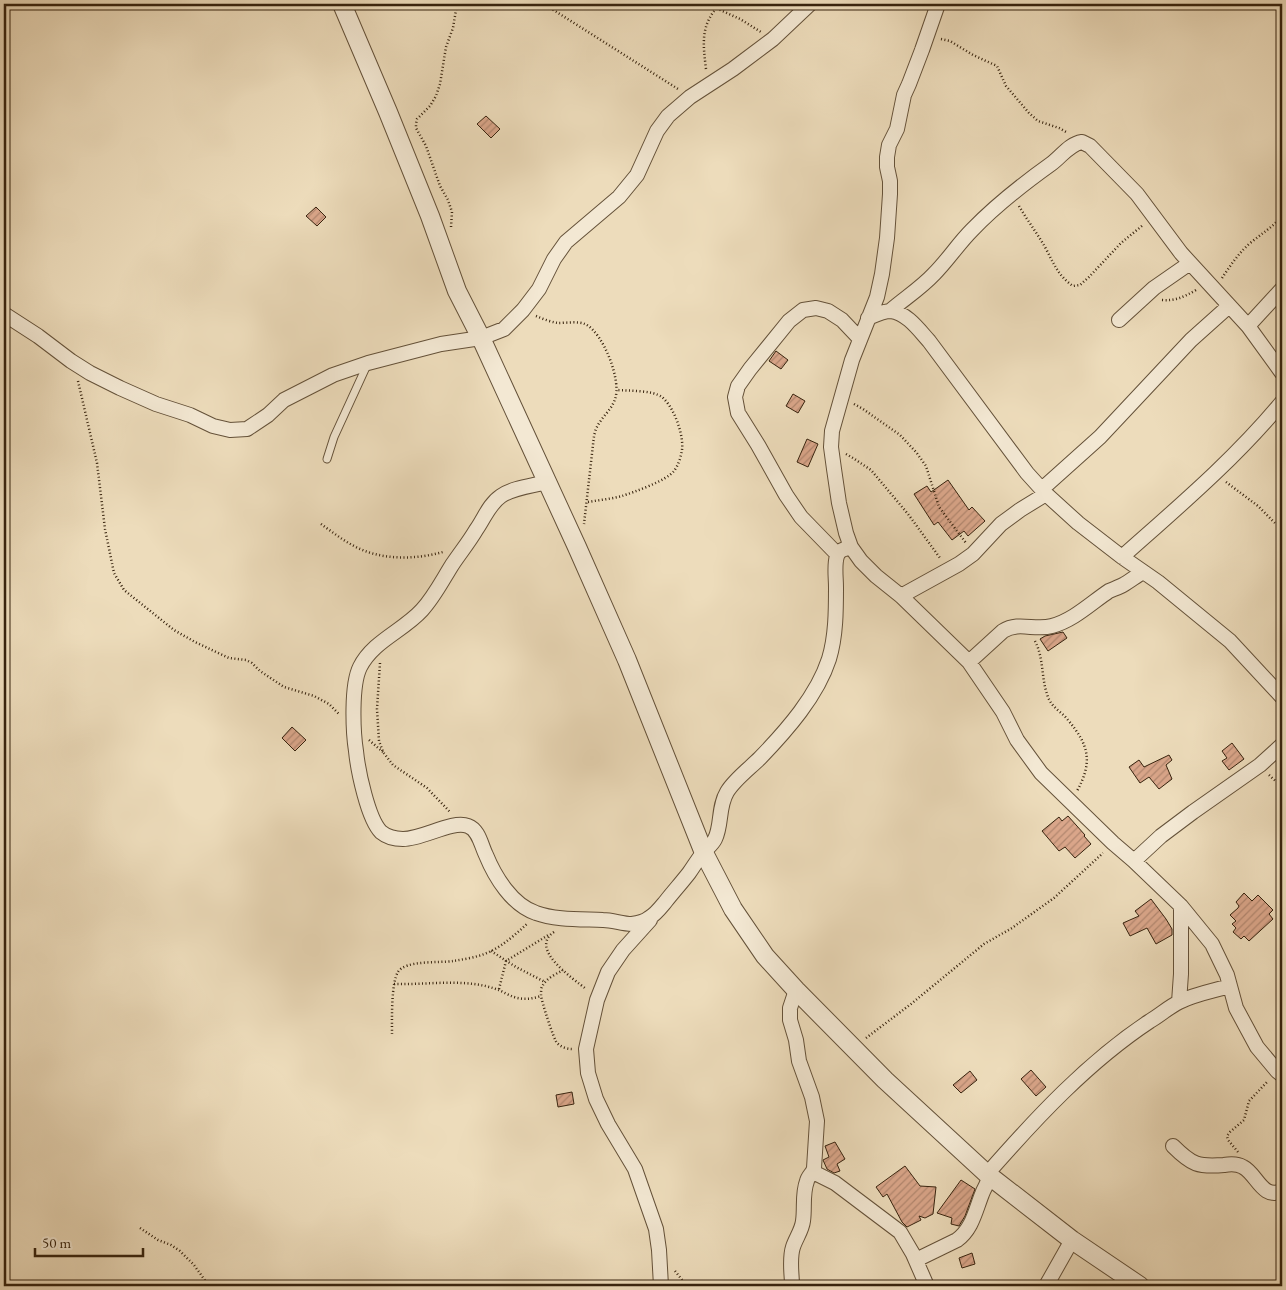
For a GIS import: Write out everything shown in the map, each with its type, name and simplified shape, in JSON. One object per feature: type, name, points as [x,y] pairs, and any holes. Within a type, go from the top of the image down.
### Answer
[{"type":"street","points":[[342,4],[430,216],[457,291],[481,338],[577,547],[627,660],[704,853],[733,909],[765,956],[885,1080],[988,1175],[1072,1240],[1140,1286]]},
{"type":"street","points":[[4,314],[38,336],[71,361],[120,388],[213,426],[230,430],[247,429],[268,415],[284,400],[334,375],[368,362],[441,344],[481,338],[504,329],[523,310],[538,289],[554,259],[566,242],[619,197],[637,175],[657,131],[668,116],[690,97],[733,69],[773,39],[810,4]]},
{"type":"street","points":[[938,4],[904,95],[897,129],[889,145],[887,167],[890,194],[882,274],[877,297],[852,360],[832,431],[831,447],[839,503],[846,533],[851,547],[861,561],[901,596],[969,662],[1003,712],[1017,740],[1041,773],[1181,906],[1212,944],[1227,976],[1236,1008],[1257,1047],[1280,1073]]},
{"type":"street","points":[[868,318],[890,311],[935,273],[968,234],[990,213],[1076,143],[1082,142],[1090,146],[1137,194],[1181,253],[1248,326],[1282,373]]},
{"type":"street","points":[[1119,320],[1154,288],[1190,263]]},
{"type":"street","points":[[1248,326],[1282,289]]},
{"type":"street","points":[[901,596],[949,570],[973,554],[1001,524],[1044,492],[1191,340],[1229,306]]},
{"type":"street","points":[[837,554],[801,517],[786,495],[738,412],[735,397],[738,386],[759,357],[789,321],[803,310],[816,308],[828,311],[842,320],[860,339]]},
{"type":"street","points":[[890,311],[902,315],[929,341],[1027,473],[1044,492],[1078,523],[1185,603],[1230,641],[1282,697]]},
{"type":"street","points":[[1122,557],[1214,474],[1282,402]]},
{"type":"street","points":[[547,482],[517,489],[501,496],[487,511],[437,591],[420,612],[366,656],[358,671],[355,691],[354,727],[356,751],[369,809],[378,829],[388,837],[404,839],[423,836],[460,824],[472,826],[478,835],[486,858],[499,881],[514,898],[527,909],[538,914],[577,919],[608,920],[628,924],[643,922],[652,917]]},
{"type":"street","points":[[661,1286],[656,1229],[634,1168],[608,1124],[596,1099],[588,1073],[586,1049],[597,1000],[608,972],[623,950],[713,844],[726,793],[774,744],[799,714],[820,681],[830,658],[835,626],[837,554],[841,550],[851,547]]},
{"type":"street","points":[[969,662],[992,640],[1009,628],[1027,626],[1042,628],[1068,620],[1112,590],[1143,572]]},
{"type":"street","points":[[1134,860],[1161,836],[1260,764],[1282,745]]},
{"type":"street","points":[[1179,1002],[1181,906]]},
{"type":"street","points":[[916,1260],[957,1240],[968,1230],[988,1175],[1021,1136],[1070,1086],[1101,1058],[1135,1031],[1179,1002],[1199,994],[1230,986]]},
{"type":"street","points":[[792,1286],[791,1257],[803,1221],[807,1180],[813,1172],[817,1121],[812,1096],[799,1061],[796,1040],[790,1020],[790,1008],[796,990]]},
{"type":"street","points":[[1173,1146],[1186,1159],[1199,1165],[1231,1164],[1242,1166],[1252,1173],[1261,1187],[1267,1191],[1282,1192]]},
{"type":"street","points":[[813,1172],[835,1183],[894,1226],[900,1232],[916,1260],[927,1286]]},
{"type":"street","points":[[1046,1286],[1072,1240]]},
{"type":"lane","points":[[327,459],[334,437],[368,362]]},
{"type":"path","points":[[440,245],[450,233],[452,212],[440,186],[426,146],[416,128],[416,124],[417,119],[430,106],[436,96],[457,4]]},
{"type":"path","points":[[544,4],[690,97]]},
{"type":"path","points":[[707,4],[740,19],[773,39]]},
{"type":"path","points":[[707,86],[703,46],[704,33],[708,21],[720,4]]},
{"type":"path","points":[[927,37],[950,41],[973,55],[997,66],[1006,86],[1029,113],[1038,121],[1068,133],[1076,143]]},
{"type":"path","points":[[1282,59],[1279,68],[1279,80],[1282,90]]},
{"type":"path","points":[[1012,194],[1056,269],[1064,280],[1073,286],[1080,285],[1121,243],[1154,217]]},
{"type":"path","points":[[1145,296],[1170,301],[1211,286],[1248,245],[1274,225],[1282,216]]},
{"type":"path","points":[[523,310],[556,323],[584,323],[594,331],[611,362],[617,390],[615,399],[607,414],[598,425],[594,436],[585,522],[577,547]]},
{"type":"path","points":[[71,361],[77,378],[97,463],[105,529],[114,573],[124,590],[181,634],[219,654],[229,658],[246,660],[284,687],[314,696],[329,704],[354,727]]},
{"type":"path","points":[[588,502],[622,496],[666,478],[673,472],[682,449],[677,420],[670,406],[662,397],[654,393],[617,390]]},
{"type":"path","points":[[841,397],[863,409],[900,435],[916,452],[926,466],[939,507],[973,554]]},
{"type":"path","points":[[831,447],[871,470],[908,514],[949,570]]},
{"type":"path","points":[[1214,474],[1258,506],[1282,530]]},
{"type":"path","points":[[321,524],[340,538],[364,551],[383,556],[407,557],[442,552],[451,548]]},
{"type":"path","points":[[1027,626],[1037,644],[1042,661],[1049,701],[1068,719],[1084,744],[1087,755],[1088,763],[1085,774],[1071,803]]},
{"type":"path","points":[[379,644],[379,741],[383,752],[393,765],[427,788],[442,802],[460,824]]},
{"type":"path","points":[[1260,764],[1282,787]]},
{"type":"path","points":[[852,1047],[892,1019],[984,944],[1020,923],[1054,898],[1113,843]]},
{"type":"path","points":[[392,1034],[394,984],[397,973],[402,967],[412,964],[452,961],[491,952],[538,914]]},
{"type":"path","points":[[498,989],[506,961],[577,919]]},
{"type":"path","points":[[550,934],[546,941],[546,950],[553,961],[597,1000]]},
{"type":"path","points":[[491,952],[545,982]]},
{"type":"path","points":[[563,970],[545,982],[541,988],[541,996],[553,1037],[557,1044],[566,1048],[586,1049]]},
{"type":"path","points":[[394,984],[470,983],[498,989],[514,997],[524,999],[541,996]]},
{"type":"path","points":[[1242,1166],[1242,1157],[1228,1140],[1228,1136],[1244,1120],[1249,1101],[1280,1073]]},
{"type":"path","points":[[140,1228],[180,1251],[194,1265],[210,1286]]},
{"type":"building","points":[[486,116],[500,129],[491,138],[477,124]]},
{"type":"building","points":[[316,207],[326,217],[317,226],[306,216]]},
{"type":"building","points":[[776,351],[788,360],[781,369],[769,361]]},
{"type":"building","points":[[793,394],[805,401],[798,413],[786,406]]},
{"type":"building","points":[[807,439],[818,444],[808,467],[797,462]]},
{"type":"building","points":[[948,480],[969,510],[972,507],[985,521],[968,536],[964,531],[952,540],[938,522],[934,525],[914,494],[927,486],[931,492]]},
{"type":"building","points":[[1063,632],[1067,638],[1048,651],[1040,639]]},
{"type":"building","points":[[292,727],[306,740],[295,751],[282,738]]},
{"type":"building","points":[[1232,743],[1244,759],[1229,770],[1222,761],[1227,758],[1222,751]]},
{"type":"building","points":[[1169,755],[1172,760],[1166,765],[1172,779],[1159,789],[1149,777],[1140,783],[1129,767],[1139,760],[1144,767]]},
{"type":"building","points":[[1068,816],[1091,844],[1075,858],[1065,847],[1059,851],[1042,831],[1059,817],[1062,821]]},
{"type":"building","points":[[1244,893],[1252,901],[1258,895],[1273,910],[1269,914],[1273,919],[1249,941],[1244,936],[1241,939],[1233,932],[1236,928],[1232,924],[1236,921],[1230,915],[1238,908],[1239,906],[1236,902]]},
{"type":"building","points":[[1151,899],[1172,929],[1172,935],[1156,944],[1147,928],[1130,936],[1123,923],[1139,916],[1135,911]]},
{"type":"building","points":[[1031,1070],[1046,1087],[1036,1096],[1021,1079]]},
{"type":"building","points":[[970,1071],[977,1080],[961,1093],[953,1085]]},
{"type":"building","points":[[572,1092],[574,1104],[558,1107],[556,1095]]},
{"type":"building","points":[[835,1142],[845,1159],[837,1164],[840,1171],[834,1173],[827,1169],[823,1160],[829,1157],[825,1146]]},
{"type":"building","points":[[905,1166],[920,1186],[936,1187],[933,1214],[925,1218],[919,1216],[921,1220],[907,1227],[902,1222],[887,1194],[883,1197],[876,1187]]},
{"type":"building","points":[[961,1180],[975,1189],[965,1216],[959,1226],[951,1224],[952,1218],[937,1213]]},
{"type":"building","points":[[972,1253],[975,1264],[962,1268],[959,1258]]}]
